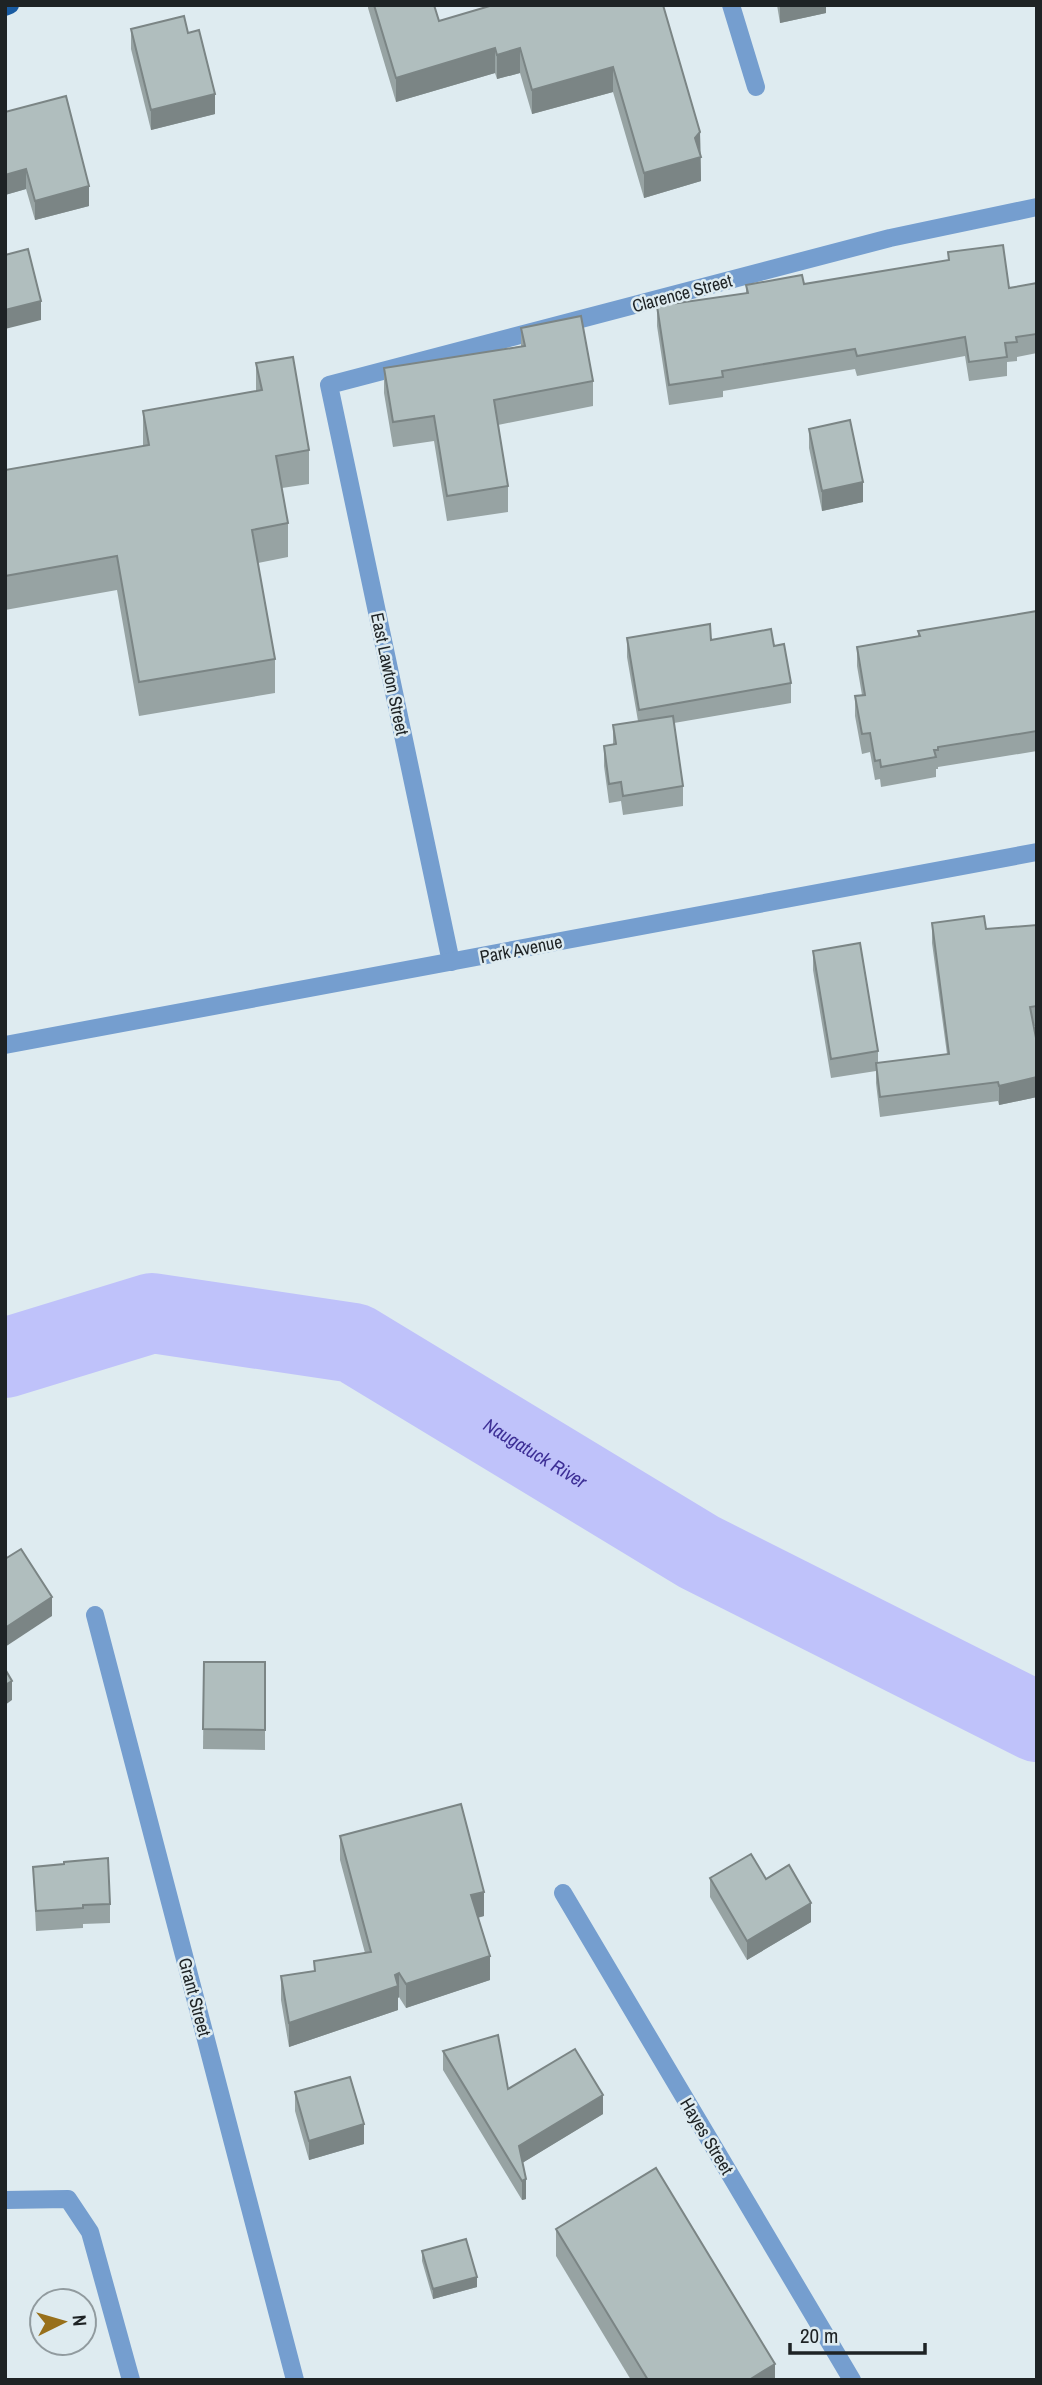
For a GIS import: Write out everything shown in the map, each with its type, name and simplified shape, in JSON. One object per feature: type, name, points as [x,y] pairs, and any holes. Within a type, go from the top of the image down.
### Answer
[{"type":"street","points":[[731,5],[756,87]]},
{"type":"street","name":"Clarence Street","points":[[329,385],[890,238],[1037,207]]},
{"type":"street","name":"East Lawton Street","points":[[329,385],[451,962]]},
{"type":"street","name":"Park Avenue","points":[[5,1045],[1037,852]]},
{"type":"street","name":"Grant Street","points":[[95,1615],[295,2380]]},
{"type":"street","name":"Hayes Street","points":[[563,1893],[852,2380]]},
{"type":"street","points":[[5,2200],[68,2199],[90,2232],[131,2380]]},
{"type":"building","points":[[374,5],[434,5],[439,21],[493,5],[663,5],[700,132],[695,138],[701,157],[644,173],[613,67],[532,90],[520,48],[497,55],[495,48],[396,78]]},
{"type":"building","points":[[184,16],[188,33],[199,30],[215,94],[151,110],[131,29]]},
{"type":"building","points":[[66,96],[89,186],[35,201],[26,169],[5,175],[5,112]]},
{"type":"building","points":[[1003,245],[1009,288],[1037,283],[1037,334],[1016,337],[1017,342],[1005,343],[1007,357],[969,362],[965,337],[857,356],[855,349],[722,371],[723,377],[669,385],[657,306],[748,293],[746,285],[802,275],[804,284],[949,260],[948,252]]},
{"type":"building","points":[[28,249],[41,301],[5,310],[5,255]]},
{"type":"building","points":[[581,316],[593,381],[494,400],[508,486],[447,496],[434,416],[393,422],[384,368],[525,346],[521,328]]},
{"type":"building","points":[[293,357],[309,450],[276,456],[288,523],[252,530],[275,659],[139,682],[117,556],[5,576],[5,470],[149,445],[143,411],[262,390],[256,363]]},
{"type":"building","points":[[850,420],[863,482],[822,491],[809,429]]},
{"type":"building","points":[[1037,611],[1037,731],[938,747],[938,750],[934,750],[936,757],[881,767],[880,760],[875,761],[870,733],[862,734],[855,696],[865,695],[857,647],[920,636],[918,631]]},
{"type":"building","points":[[710,624],[711,640],[771,629],[774,646],[784,644],[791,683],[639,710],[627,638]]},
{"type":"building","points":[[673,716],[683,786],[623,796],[621,782],[609,784],[604,746],[616,744],[613,725]]},
{"type":"building","points":[[984,916],[986,929],[1037,925],[1037,1006],[1030,1007],[1037,1043],[1037,1077],[999,1086],[998,1082],[880,1097],[876,1063],[949,1054],[932,923]]},
{"type":"building","points":[[860,943],[878,1051],[831,1059],[813,951]]},
{"type":"building","points":[[21,1549],[52,1597],[5,1628],[5,1559]]},
{"type":"building","points":[[204,1662],[265,1662],[265,1730],[203,1729]]},
{"type":"building","points":[[5,1669],[12,1681],[5,1685]]},
{"type":"building","points":[[461,1804],[484,1892],[471,1895],[490,1956],[406,1984],[399,1973],[395,1975],[398,1986],[289,2023],[281,1976],[315,1971],[314,1961],[371,1952],[340,1836]]},
{"type":"building","points":[[751,1854],[766,1879],[789,1865],[811,1903],[747,1941],[710,1878]]},
{"type":"building","points":[[108,1858],[110,1904],[36,1911],[33,1867]]},
{"type":"building","points":[[498,2035],[508,2089],[575,2049],[603,2095],[519,2146],[526,2179],[522,2181],[443,2051]]},
{"type":"building","points":[[350,2077],[364,2124],[309,2141],[295,2092]]},
{"type":"building","points":[[656,2168],[775,2364],[749,2380],[648,2380],[556,2229]]},
{"type":"building","points":[[466,2239],[477,2277],[433,2289],[422,2251]]},
{"type":"waterway","name":"Naugatuck River","points":[[5,1358],[152,1313],[354,1343],[699,1552],[1037,1722]]}]
